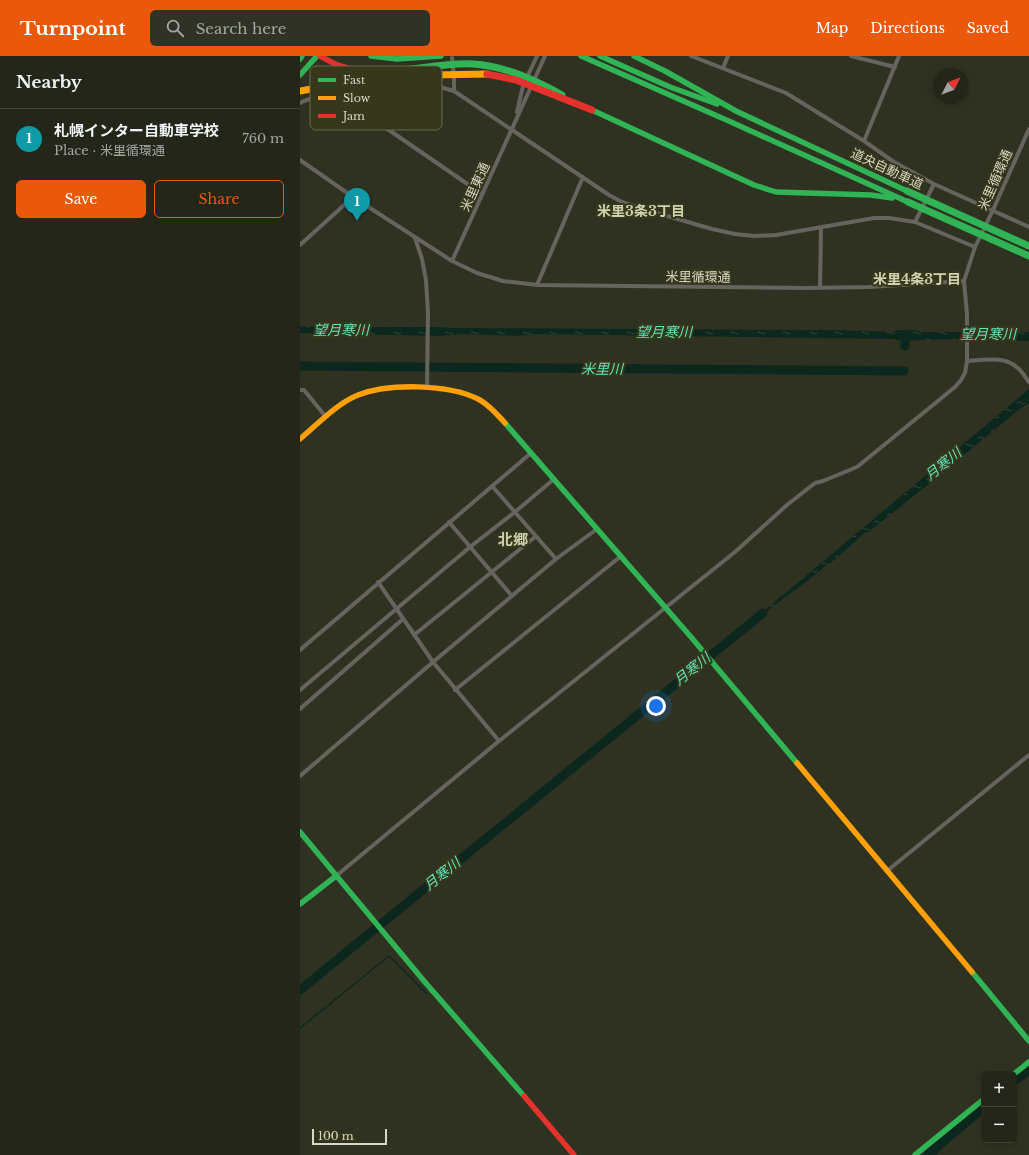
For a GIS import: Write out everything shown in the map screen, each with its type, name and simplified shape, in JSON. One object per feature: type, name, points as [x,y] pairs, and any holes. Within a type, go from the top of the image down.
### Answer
[{"type":"main road","points":[[300,76],[317,56]]},
{"type":"main road","points":[[320,56],[341,66]]},
{"type":"main road","points":[[371,56],[384,59],[402,60],[441,56]]},
{"type":"main road","name":"道央自動車道","points":[[581,56],[1029,256]]},
{"type":"main road","points":[[600,56],[670,87],[736,111]]},
{"type":"main road","points":[[634,56],[665,71],[736,111]]},
{"type":"main road","points":[[442,66],[475,64],[503,70],[553,90],[588,109]]},
{"type":"main road","points":[[442,75],[488,74],[516,80],[588,109],[754,185],[776,192],[871,195],[904,201]]},
{"type":"main road","points":[[300,91],[310,89]]},
{"type":"main road","name":"道央自動車道","points":[[736,111],[1029,246]]},
{"type":"main road","points":[[300,439],[338,407],[358,395],[378,390],[400,388],[453,390],[476,398],[486,404],[500,417],[531,452],[720,670],[1029,1041]]},
{"type":"main road","points":[[300,832],[424,981],[574,1155]]},
{"type":"main road","points":[[300,904],[336,876]]},
{"type":"main road","points":[[1017,1072],[1029,1062]]},
{"type":"main road","points":[[915,1155],[981,1100]]},
{"type":"street","name":"米里東通","points":[[515,120],[523,86],[537,56]]},
{"type":"street","name":"米里東通","points":[[452,261],[544,56]]},
{"type":"street","points":[[692,56],[786,93],[864,141],[894,162],[934,184],[1029,227]]},
{"type":"street","points":[[723,68],[728,56]]},
{"type":"street","points":[[851,56],[894,68]]},
{"type":"street","points":[[864,141],[899,56]]},
{"type":"street","points":[[452,58],[454,91]]},
{"type":"street","points":[[442,88],[454,91],[622,202],[720,231],[754,236],[776,235],[874,218],[889,218],[915,222],[975,247]]},
{"type":"street","points":[[300,103],[310,99]]},
{"type":"street","name":"米里循環通","points":[[300,160],[415,238],[452,261],[477,273],[503,281],[537,285],[820,288],[869,287],[964,281],[975,247],[1029,129]]},
{"type":"street","points":[[388,130],[482,194]]},
{"type":"street","points":[[537,285],[584,177]]},
{"type":"street","points":[[915,222],[934,184]]},
{"type":"street","points":[[300,245],[354,197]]},
{"type":"street","points":[[820,288],[821,228]]},
{"type":"street","points":[[415,238],[422,259],[426,280],[428,312],[427,388]]},
{"type":"street","points":[[336,876],[499,741],[735,552],[787,505],[815,483],[857,467],[955,387],[961,380],[967,361],[967,315],[964,281]]},
{"type":"street","points":[[967,361],[1002,359],[1010,362],[1019,369],[1029,382]]},
{"type":"street","points":[[300,390],[304,390],[326,417]]},
{"type":"street","points":[[300,650],[531,452]]},
{"type":"street","points":[[300,690],[396,608],[554,479]]},
{"type":"street","points":[[492,486],[556,559]]},
{"type":"street","points":[[449,522],[512,596]]},
{"type":"street","points":[[300,776],[556,559],[597,529]]},
{"type":"street","points":[[414,635],[535,536]]},
{"type":"street","points":[[455,690],[621,556]]},
{"type":"street","points":[[378,582],[433,662],[499,741]]},
{"type":"street","points":[[300,709],[404,619]]},
{"type":"street","points":[[887,871],[1029,755]]},
{"type":"water","name":"望月寒川","points":[[300,326],[1029,332],[1029,341],[948,339],[904,341],[894,339],[531,334],[519,336],[464,334],[438,336],[300,333]]},
{"type":"water","points":[[1029,389],[1029,403],[931,480],[930,483],[870,531],[865,533],[833,561],[741,630]]},
{"type":"waterway","name":"米里川","points":[[905,346],[906,334]]},
{"type":"waterway","name":"米里川","points":[[300,366],[904,371]]},
{"type":"waterway","name":"月寒川","points":[[300,990],[763,613]]},
{"type":"waterway","points":[[300,1028],[389,956],[427,994]]},
{"type":"waterway","points":[[1017,1079],[1029,1070]]},
{"type":"waterway","points":[[928,1155],[981,1110]]},
{"type":"traffic: fast","points":[[300,75],[317,56]]},
{"type":"traffic: fast","points":[[371,56],[397,59],[441,56]]},
{"type":"traffic: fast","points":[[581,56],[908,202]]},
{"type":"traffic: fast","points":[[600,56],[670,87],[717,104]]},
{"type":"traffic: fast","points":[[634,56],[665,71],[736,111],[907,191]]},
{"type":"traffic: fast","points":[[437,66],[458,64],[485,65],[519,75],[562,95]]},
{"type":"traffic: fast","points":[[592,110],[754,185],[776,192],[871,195],[892,198]]},
{"type":"traffic: fast","points":[[907,191],[1029,246]]},
{"type":"traffic: fast","points":[[908,202],[1029,256]]},
{"type":"traffic: fast","points":[[505,423],[691,637],[797,763]]},
{"type":"traffic: fast","points":[[300,832],[424,981],[524,1096]]},
{"type":"traffic: fast","points":[[300,904],[336,876]]},
{"type":"traffic: fast","points":[[972,972],[1029,1041]]},
{"type":"traffic: fast","points":[[1017,1072],[1029,1062]]},
{"type":"traffic: fast","points":[[915,1155],[981,1101]]},
{"type":"traffic: slow","points":[[442,75],[487,74]]},
{"type":"traffic: slow","points":[[300,91],[310,89]]},
{"type":"traffic: slow","points":[[300,439],[335,409],[350,399],[371,391],[386,388],[435,388],[466,394],[485,404],[505,423]]},
{"type":"traffic: slow","points":[[797,763],[972,972]]},
{"type":"traffic: jam","points":[[320,56],[341,66]]},
{"type":"traffic: jam","points":[[487,74],[516,80],[592,110]]},
{"type":"traffic: jam","points":[[524,1096],[574,1155]]},
{"type":"place","name":"札幌インター自動車学校","points":[[357,221]]},
{"type":"district","name":"米里3条3丁目","points":[[641,211]]},
{"type":"district","name":"米里4条3丁目","points":[[917,279]]},
{"type":"district","name":"北郷","points":[[513,539]]}]
